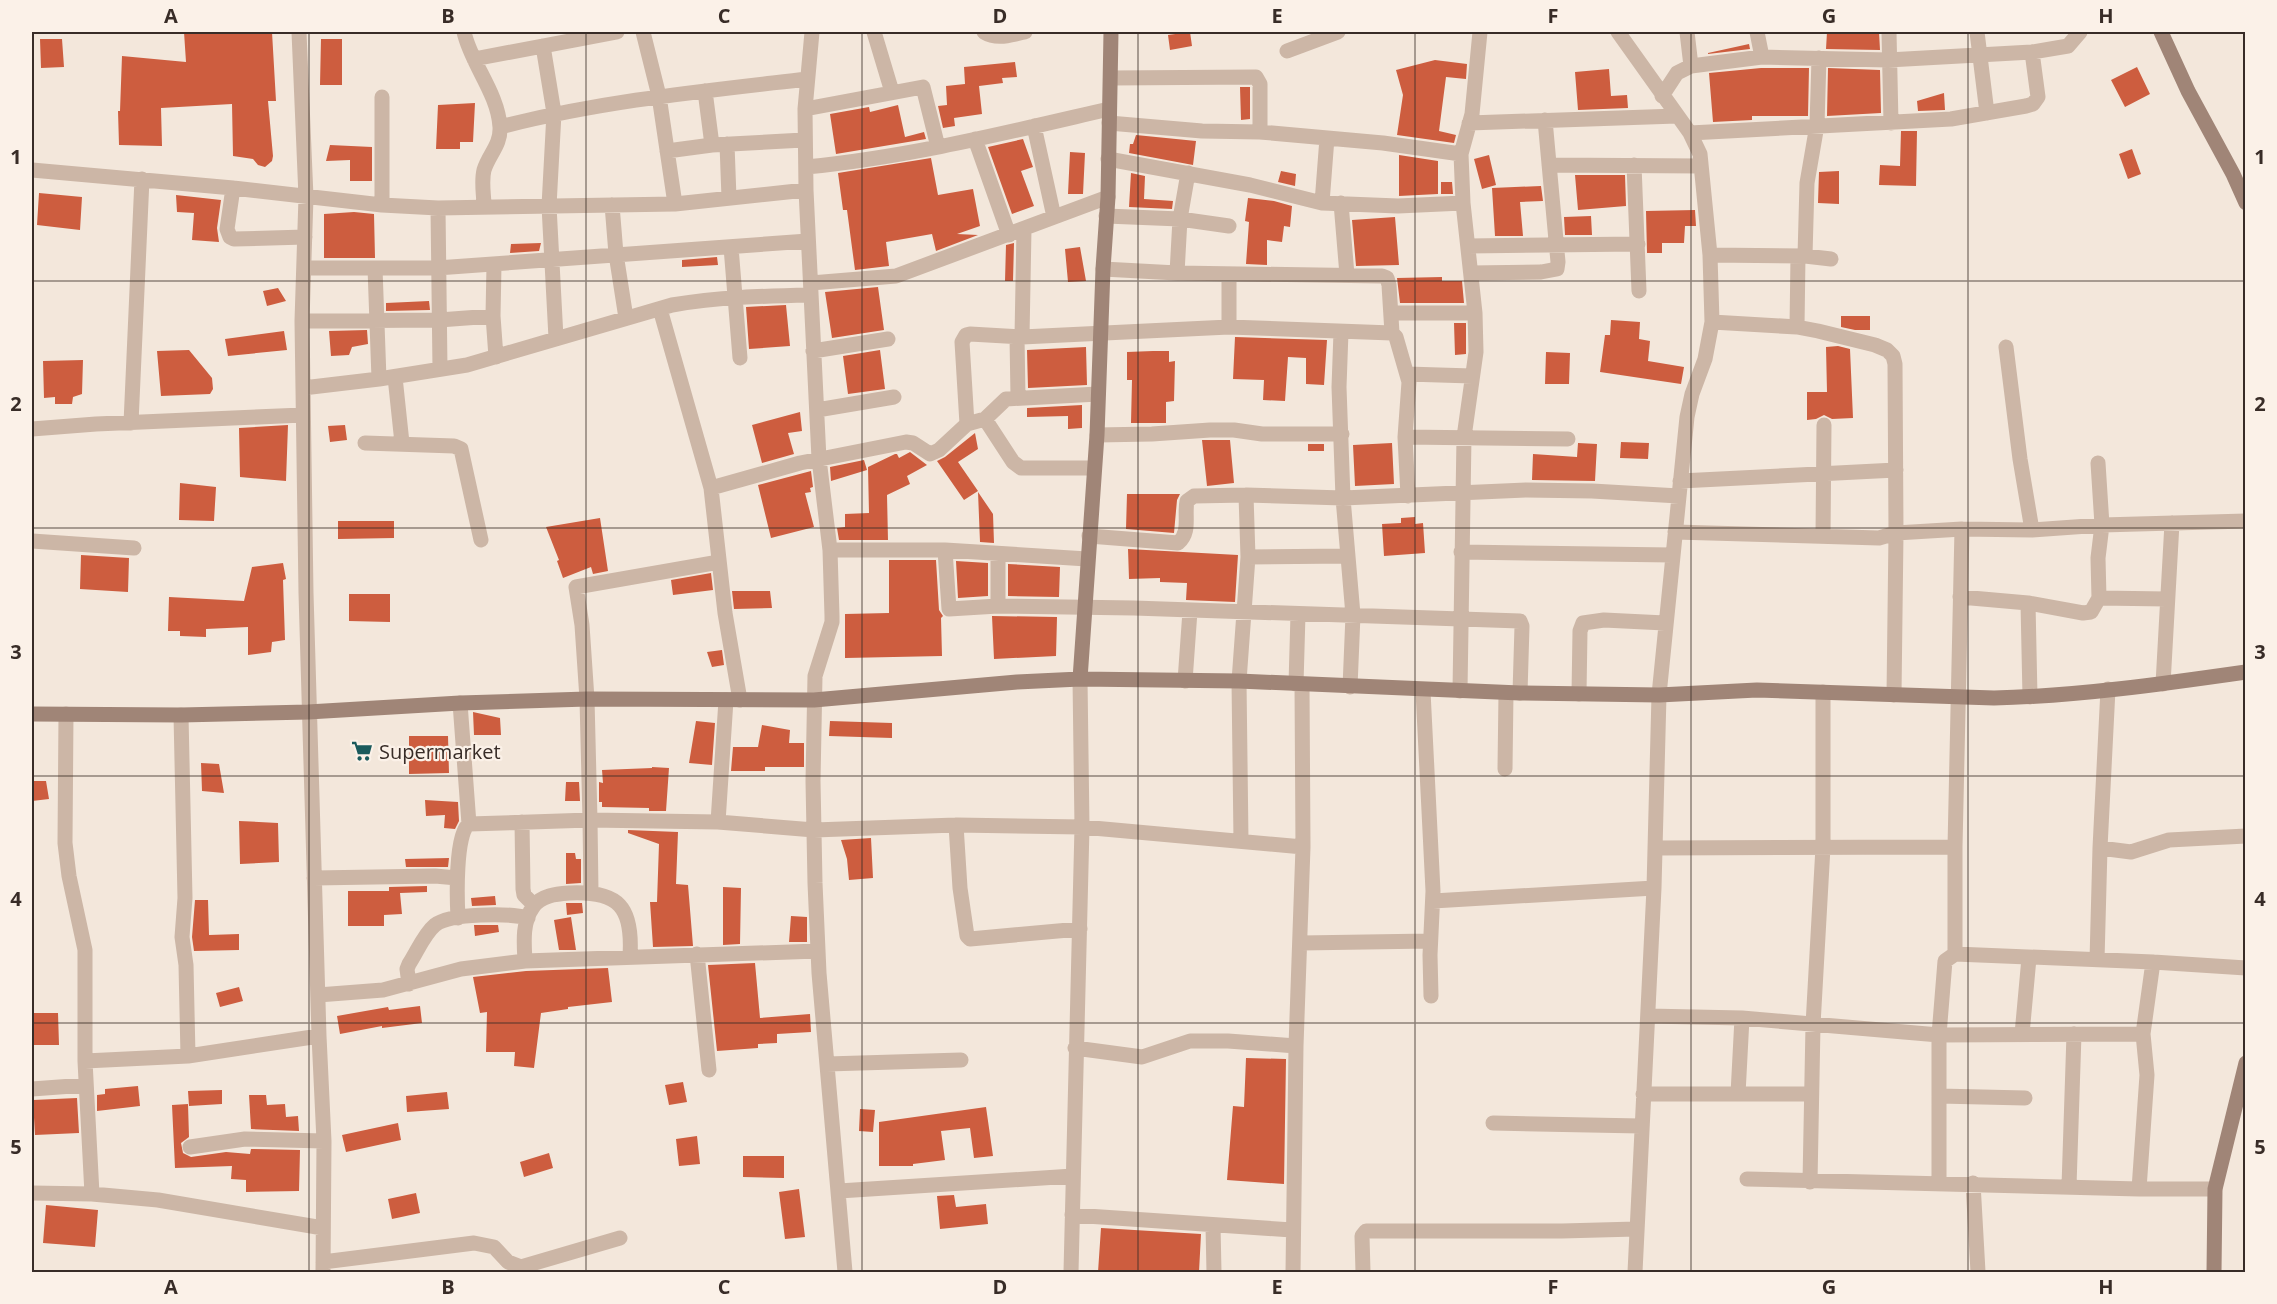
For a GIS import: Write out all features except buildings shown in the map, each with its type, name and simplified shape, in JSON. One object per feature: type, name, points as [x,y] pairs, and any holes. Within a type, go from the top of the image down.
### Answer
[{"type":"street","points":[[299,32],[306,197],[302,321],[303,415],[309,712],[324,1141],[323,1267],[474,1244],[494,1247],[508,1262],[521,1267],[620,1238]]},
{"type":"street","points":[[464,32],[495,107],[500,127],[498,144],[485,168],[484,207]]},
{"type":"street","points":[[474,59],[617,32]]},
{"type":"street","points":[[646,32],[659,96],[675,204]]},
{"type":"street","points":[[810,32],[804,140],[819,459],[830,550],[832,622],[816,669],[814,830],[818,951],[845,1272]]},
{"type":"street","points":[[874,32],[892,92]]},
{"type":"street","points":[[984,32],[998,37],[1024,32]]},
{"type":"street","points":[[1071,1272],[1082,827],[1080,680],[1097,435],[1108,197],[1111,32]]},
{"type":"street","points":[[1287,51],[1338,32]]},
{"type":"street","points":[[1460,691],[1464,437],[1476,352],[1475,313],[1463,203],[1461,154],[1469,123],[1480,32]]},
{"type":"street","points":[[1618,32],[1699,149],[1710,255],[1712,322],[1706,359],[1689,408],[1659,695],[1656,848],[1635,1272]]},
{"type":"street","points":[[1687,32],[1691,66]]},
{"type":"street","points":[[1757,32],[1762,57]]},
{"type":"street","points":[[1889,32],[1891,123]]},
{"type":"street","points":[[1977,32],[1987,113]]},
{"type":"street","points":[[1662,96],[1677,73],[1691,66],[1762,57],[1888,60],[2032,52],[2068,46],[2080,32]]},
{"type":"street","points":[[2161,32],[2188,91],[2246,203]]},
{"type":"street","points":[[543,46],[554,113],[549,206],[556,338]]},
{"type":"street","points":[[1690,133],[1951,119],[2026,106],[2036,101],[2038,97],[2032,52]]},
{"type":"street","points":[[1797,327],[1807,183],[1816,125],[1819,58]]},
{"type":"street","points":[[1111,78],[1256,77],[1260,84],[1260,132]]},
{"type":"street","points":[[500,127],[554,113],[659,96],[807,79]]},
{"type":"street","points":[[805,109],[923,87],[939,147]]},
{"type":"street","points":[[705,91],[720,144],[729,198]]},
{"type":"street","points":[[382,97],[382,205]]},
{"type":"street","points":[[806,166],[861,162],[1034,126],[1109,116],[1202,132],[1260,132],[1461,154]]},
{"type":"street","points":[[1469,123],[1677,116]]},
{"type":"street","points":[[1471,273],[1554,270],[1558,266],[1545,120]]},
{"type":"street","points":[[1034,126],[1054,217]]},
{"type":"street","points":[[1322,203],[1327,138]]},
{"type":"street","points":[[975,139],[1009,235]]},
{"type":"street","points":[[667,152],[720,144],[804,140]]},
{"type":"street","points":[[1108,159],[1262,187],[1322,203],[1398,206],[1463,203]]},
{"type":"street","points":[[1549,165],[1701,166]]},
{"type":"street","points":[[1634,165],[1639,291]]},
{"type":"street","points":[[32,170],[233,188],[382,205],[438,208],[675,204],[806,190]]},
{"type":"street","points":[[1177,273],[1180,219],[1188,173]]},
{"type":"street","points":[[131,423],[142,179]]},
{"type":"street","points":[[233,188],[227,229],[230,237],[234,239],[305,237]]},
{"type":"street","points":[[303,388],[395,377],[496,357],[626,318],[693,301],[811,289],[896,276],[1108,197]]},
{"type":"street","points":[[1341,203],[1347,275]]},
{"type":"street","points":[[612,205],[616,254],[626,318]]},
{"type":"street","points":[[438,208],[440,369]]},
{"type":"street","points":[[1106,216],[1180,219],[1229,226]]},
{"type":"street","points":[[1018,397],[1024,229]]},
{"type":"street","points":[[304,268],[437,268],[808,242]]},
{"type":"street","points":[[1468,246],[1638,244]]},
{"type":"street","points":[[731,247],[740,357]]},
{"type":"street","points":[[1710,255],[1802,256],[1831,259]]},
{"type":"street","points":[[494,265],[493,316],[496,357]]},
{"type":"street","points":[[375,268],[379,379]]},
{"type":"street","points":[[1103,269],[1387,278],[1392,333],[1396,338],[1410,390],[1405,437],[1408,496]]},
{"type":"street","points":[[1228,327],[1229,274]]},
{"type":"street","points":[[660,309],[711,488],[733,700],[718,822]]},
{"type":"street","points":[[1391,313],[1475,313]]},
{"type":"street","points":[[302,321],[439,320],[493,316]]},
{"type":"street","points":[[1712,322],[1797,327],[1875,345],[1887,350],[1893,356],[1896,470],[1894,695]]},
{"type":"street","points":[[967,424],[963,338],[974,333],[1020,337],[1228,327],[1392,333]]},
{"type":"street","points":[[1341,332],[1339,387],[1343,498],[1353,615],[1350,687]]},
{"type":"street","points":[[813,351],[888,339]]},
{"type":"street","points":[[2006,347],[2020,459],[2032,530]]},
{"type":"street","points":[[1407,374],[1472,376]]},
{"type":"street","points":[[395,377],[402,442]]},
{"type":"street","points":[[711,488],[758,473],[906,442],[913,443],[930,454],[939,450],[967,424],[985,419],[1002,400],[1018,397],[1098,394]]},
{"type":"street","points":[[817,410],[894,397]]},
{"type":"street","points":[[32,429],[303,415]]},
{"type":"street","points":[[985,419],[1013,462],[1021,468],[1094,468]]},
{"type":"street","points":[[1823,536],[1824,424]]},
{"type":"street","points":[[1097,435],[1210,430],[1234,430],[1262,434],[1342,434]]},
{"type":"street","points":[[1405,437],[1568,439]]},
{"type":"street","points":[[365,443],[402,442],[454,446],[461,449],[481,540]]},
{"type":"street","points":[[1960,597],[2028,603],[2083,613],[2091,612],[2099,598],[2097,558],[2102,525],[2098,464]]},
{"type":"street","points":[[1089,536],[1178,543],[1184,538],[1186,532],[1188,498],[1194,496],[1343,498],[1462,492],[1680,489],[1825,474],[1896,470]]},
{"type":"street","points":[[1241,841],[1239,681],[1248,557],[1245,495]]},
{"type":"street","points":[[1675,532],[1879,538],[1896,533],[1962,529],[2032,530],[2102,525],[2246,521]]},
{"type":"street","points":[[2163,684],[2172,523]]},
{"type":"street","points":[[1955,954],[1962,529]]},
{"type":"street","points":[[32,541],[134,549]]},
{"type":"street","points":[[830,550],[945,550],[1087,559]]},
{"type":"street","points":[[945,550],[949,609],[998,606],[1085,607],[1460,617],[1521,622],[1505,769]]},
{"type":"street","points":[[1461,552],[1673,555]]},
{"type":"street","points":[[998,554],[998,606]]},
{"type":"street","points":[[1248,557],[1348,556]]},
{"type":"street","points":[[591,892],[587,699],[582,625],[576,587],[719,562]]},
{"type":"street","points":[[2099,598],[2167,599]]},
{"type":"street","points":[[2028,603],[2030,697]]},
{"type":"street","points":[[1185,681],[1190,610]]},
{"type":"street","points":[[1293,1272],[1296,1046],[1303,847],[1298,614]]},
{"type":"street","points":[[1579,694],[1580,631],[1583,623],[1604,620],[1665,623]]},
{"type":"street","points":[[32,714],[309,712],[460,703],[587,699],[814,700],[1017,682],[1080,680],[1239,681],[1423,691],[1513,693],[1659,695],[1757,690],[1959,698],[2030,697],[2163,684],[2246,672]]},
{"type":"street","points":[[2097,960],[2108,689]]},
{"type":"street","points":[[1423,691],[1433,901],[1430,941],[1431,996]]},
{"type":"street","points":[[1810,1182],[1813,1025],[1823,847],[1823,693]]},
{"type":"street","points":[[458,918],[457,878],[463,831],[469,824],[460,703]]},
{"type":"street","points":[[66,714],[65,843],[69,876],[85,950],[85,1061],[92,1194]]},
{"type":"street","points":[[181,714],[185,898],[182,937],[186,965],[188,1056]]},
{"type":"street","points":[[469,824],[590,820],[718,822],[814,830],[956,825],[1082,827],[1303,847]]},
{"type":"street","points":[[522,822],[523,889],[531,911]]},
{"type":"street","points":[[956,825],[960,888],[967,936],[970,939],[1080,930]]},
{"type":"street","points":[[2100,848],[2131,852],[2169,840],[2246,837]]},
{"type":"street","points":[[1656,848],[1955,847]]},
{"type":"street","points":[[314,878],[426,876],[457,878]]},
{"type":"street","points":[[1433,901],[1654,888]]},
{"type":"street","points":[[525,961],[525,930],[531,911],[548,896],[591,892],[609,896],[624,913],[630,934],[630,956]]},
{"type":"street","points":[[409,984],[407,969],[429,931],[441,922],[458,918],[531,911]]},
{"type":"street","points":[[1301,943],[1430,941]]},
{"type":"street","points":[[318,995],[383,990],[461,969],[525,961],[818,951]]},
{"type":"street","points":[[697,954],[709,1070]]},
{"type":"street","points":[[1939,1183],[1939,1035],[1945,961],[1955,954],[2246,968]]},
{"type":"street","points":[[2022,1034],[2029,958]]},
{"type":"street","points":[[2139,1189],[2147,1075],[2143,1034],[2153,962]]},
{"type":"street","points":[[1648,1016],[1742,1018],[1939,1035],[2143,1034]]},
{"type":"street","points":[[1738,1094],[1742,1018]]},
{"type":"street","points":[[2069,1186],[2074,1034]]},
{"type":"street","points":[[85,1061],[188,1056],[319,1036]]},
{"type":"street","points":[[1075,1048],[1142,1057],[1190,1041],[1296,1046]]},
{"type":"street","points":[[827,1064],[961,1060]]},
{"type":"street","points":[[2214,1272],[2215,1189],[2246,1063]]},
{"type":"street","points":[[32,1089],[86,1085]]},
{"type":"street","points":[[1643,1094],[1811,1094]]},
{"type":"street","points":[[1939,1096],[2025,1098]]},
{"type":"street","points":[[1493,1123],[1641,1126]]},
{"type":"street","points":[[190,1147],[246,1139],[324,1141]]},
{"type":"street","points":[[839,1191],[1073,1176]]},
{"type":"street","points":[[1747,1179],[2215,1189]]},
{"type":"street","points":[[1973,1184],[1978,1272]]},
{"type":"street","points":[[32,1193],[92,1194],[158,1200],[323,1228]]},
{"type":"street","points":[[1072,1215],[1292,1230]]},
{"type":"street","points":[[1213,1226],[1214,1272]]},
{"type":"street","points":[[1363,1272],[1362,1236],[1366,1231],[1636,1229]]},
{"type":"place","name":"Supermarket","points":[[362,751]]}]
